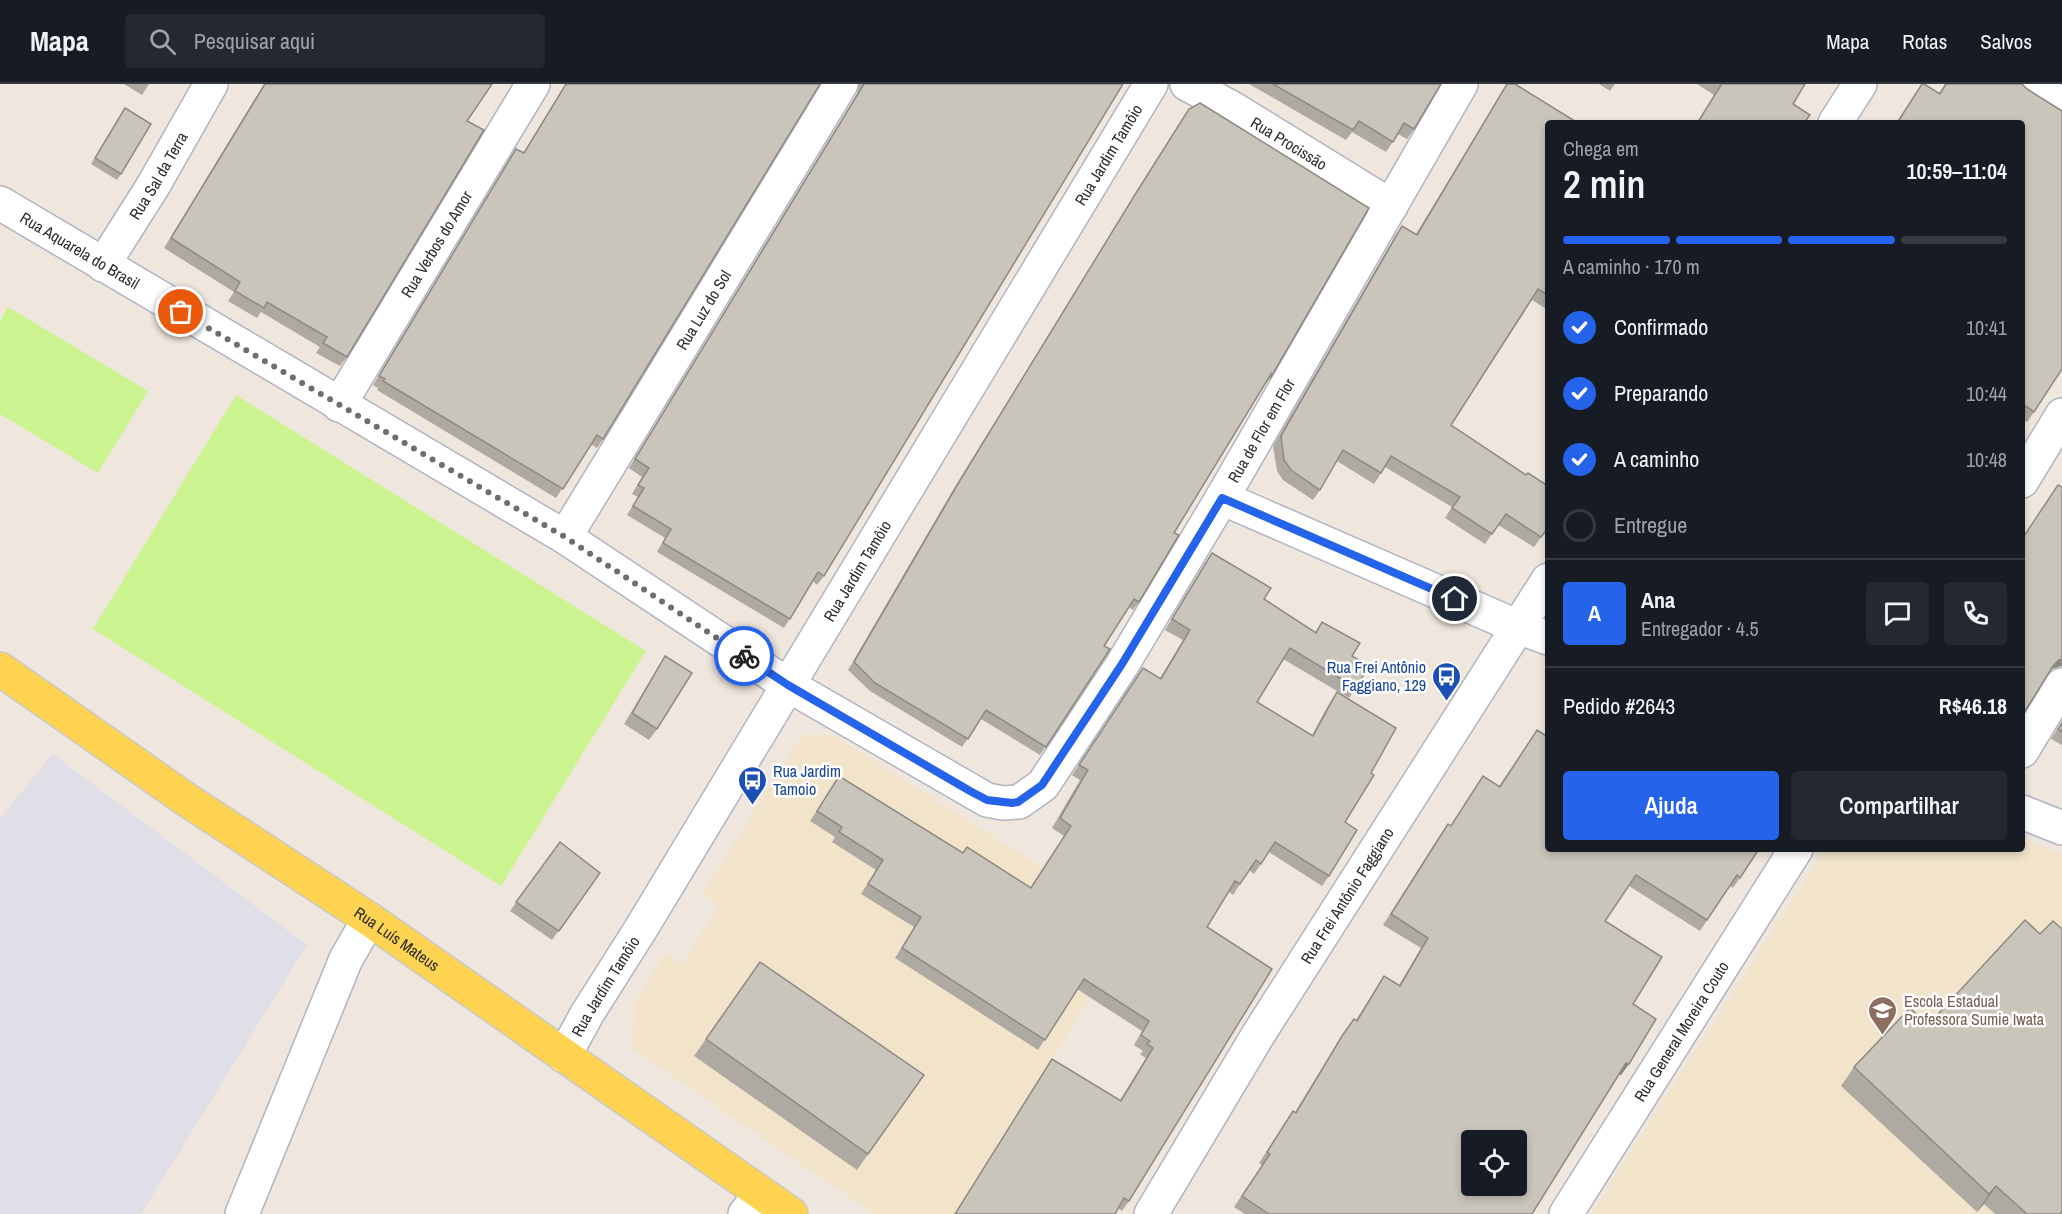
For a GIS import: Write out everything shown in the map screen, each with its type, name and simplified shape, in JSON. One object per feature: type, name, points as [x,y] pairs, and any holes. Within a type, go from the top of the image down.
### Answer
[{"type":"main road","name":"Rua Luís Mateus","points":[[0,669],[187,800],[369,919],[564,1056],[754,1204],[791,1214]]},
{"type":"street","name":"Rua Sal da Terra","points":[[102,265],[153,186],[211,84]]},
{"type":"street","name":"Rua Verbos do Amor","points":[[339,405],[534,84]]},
{"type":"street","name":"Rua Luz do Sol","points":[[565,537],[842,84]]},
{"type":"street","name":"Rua Jardim Tamôio","points":[[564,1056],[587,1014],[1151,84]]},
{"type":"street","name":"Rua Procissão","points":[[1187,84],[1232,108],[1391,206]]},
{"type":"street","name":"Rua de Flor em Flor","points":[[1026,797],[1042,785],[1049,776],[1122,664],[1222,498],[1461,84]]},
{"type":"street","points":[[1837,120],[1860,84]]},
{"type":"street","points":[[2030,84],[2062,105]]},
{"type":"street","name":"Rua Aquarela do Brasil","points":[[0,204],[565,537],[788,685],[987,800],[1012,803],[1026,797]]},
{"type":"street","points":[[2025,476],[2062,415]]},
{"type":"street","points":[[1222,498],[1533,633]]},
{"type":"street","name":"Rua Frei Antônio Faggiano","points":[[1151,1214],[1258,1035],[1533,633],[1545,591]]},
{"type":"street","points":[[2025,746],[2062,685]]},
{"type":"street","points":[[2025,813],[2062,828]]},
{"type":"street","name":"Rua General Moreira Couto","points":[[1566,1214],[1794,852]]},
{"type":"street","points":[[242,1214],[346,959],[369,919]]},
{"type":"shaded area","points":[[802,735],[833,735],[1135,926],[955,1214],[874,1214],[632,1049],[635,1001],[665,953],[684,964],[717,905],[702,894]]},
{"type":"shaded area","points":[[53,754],[307,945],[141,1214],[0,1214],[0,818]]},
{"type":"shaded area","name":"Escola Estadual Professora Sumie Iwata","points":[[2025,840],[2062,854],[2062,1214],[1591,1214],[1823,852],[2025,852]]},
{"type":"green space","points":[[8,307],[148,391],[98,473],[0,414],[0,321]]},
{"type":"green space","points":[[236,395],[646,651],[501,886],[93,629]]},
{"type":"building","points":[[265,84],[492,84],[467,121],[484,130],[347,357],[323,343],[327,337],[267,302],[264,308],[235,291],[240,282],[171,238]]},
{"type":"building","points":[[566,84],[820,84],[603,439],[597,435],[563,489],[383,381],[385,379],[379,376],[516,149],[524,153]]},
{"type":"building","points":[[864,84],[1123,84],[824,576],[818,572],[790,619],[663,543],[671,529],[633,506],[644,488],[638,485],[649,468],[635,459]]},
{"type":"building","points":[[1273,84],[1441,84],[1414,129],[1404,123],[1393,142],[1359,121],[1353,130]]},
{"type":"building","points":[[1507,84],[1515,84],[1573,120],[1545,120],[1545,293],[1538,289],[1451,425],[1526,475],[1528,473],[1545,484],[1545,532],[1541,537],[1506,514],[1492,534],[1452,508],[1460,497],[1391,456],[1381,473],[1343,450],[1320,490],[1291,470],[1284,460],[1281,436],[1402,226],[1417,235]]},
{"type":"building","points":[[1805,84],[1793,104],[1810,115],[1806,120],[1699,120],[1721,85]]},
{"type":"building","points":[[1922,84],[1940,94],[1946,84],[2022,84],[2062,111],[2062,369],[2034,412],[2026,406],[2025,408],[2025,120],[1899,120]]},
{"type":"building","points":[[1200,103],[1369,208],[1271,377],[1271,374],[1174,533],[1179,535],[1139,602],[1134,599],[1104,646],[1110,649],[1046,747],[986,710],[968,739],[875,683],[854,662],[959,482],[1136,193],[1189,109]]},
{"type":"building","points":[[125,108],[151,124],[121,174],[95,158]]},
{"type":"building","points":[[2058,485],[2062,487],[2062,659],[2053,666],[2025,711],[2025,534]]},
{"type":"building","points":[[1212,553],[1271,588],[1264,599],[1316,633],[1322,622],[1360,643],[1352,656],[1369,666],[1356,688],[1290,648],[1257,702],[1313,736],[1337,692],[1396,728],[1371,773],[1374,775],[1345,822],[1357,830],[1329,876],[1275,842],[1261,864],[1256,860],[1240,884],[1235,881],[1207,927],[1272,969],[1129,1201],[1124,1198],[1115,1214],[955,1214],[1052,1059],[1121,1101],[1153,1048],[1147,1044],[1150,1041],[1141,1035],[1149,1021],[1084,979],[1045,1040],[902,948],[921,917],[868,884],[883,860],[839,832],[842,827],[817,811],[839,776],[963,853],[967,847],[1031,888],[1071,826],[1060,818],[1088,770],[1079,765],[1143,668],[1161,679],[1190,630],[1172,619]]},
{"type":"building","points":[[665,656],[692,673],[657,729],[632,713]]},
{"type":"building","points":[[1537,730],[1545,735],[1545,852],[1757,852],[1740,878],[1737,875],[1707,920],[1636,875],[1605,921],[1662,957],[1633,1004],[1656,1019],[1532,1214],[1269,1214],[1242,1196],[1270,1154],[1267,1152],[1293,1111],[1296,1113],[1342,1036],[1354,1019],[1357,1021],[1384,976],[1400,986],[1428,938],[1391,914],[1448,824],[1451,826],[1483,776],[1500,787]]},
{"type":"building","points":[[560,842],[600,873],[559,931],[516,902]]},
{"type":"building","points":[[2025,920],[2040,934],[2053,921],[2062,929],[2062,1211],[2060,1214],[2027,1214],[1996,1186],[1989,1194],[1854,1067],[1910,1008],[1928,1025]]},
{"type":"building","points":[[760,962],[924,1075],[868,1154],[706,1039]]},
{"type":"way so far","points":[[181,312],[565,537],[744,656]]},
{"type":"place","name":"Rua Frei Antônio Faggiano, 129","points":[[1447,702]]},
{"type":"place","name":"Rua Jardim Tamoio","points":[[752,806]]},
{"type":"place","name":"Escola Estadual Professora Sumie Iwata","points":[[1883,1036]]},
{"type":"route","points":[[744,656],[788,685],[970,791],[987,800],[1012,803],[1018,802],[1042,785],[1122,664],[1222,498],[1455,599]]}]
